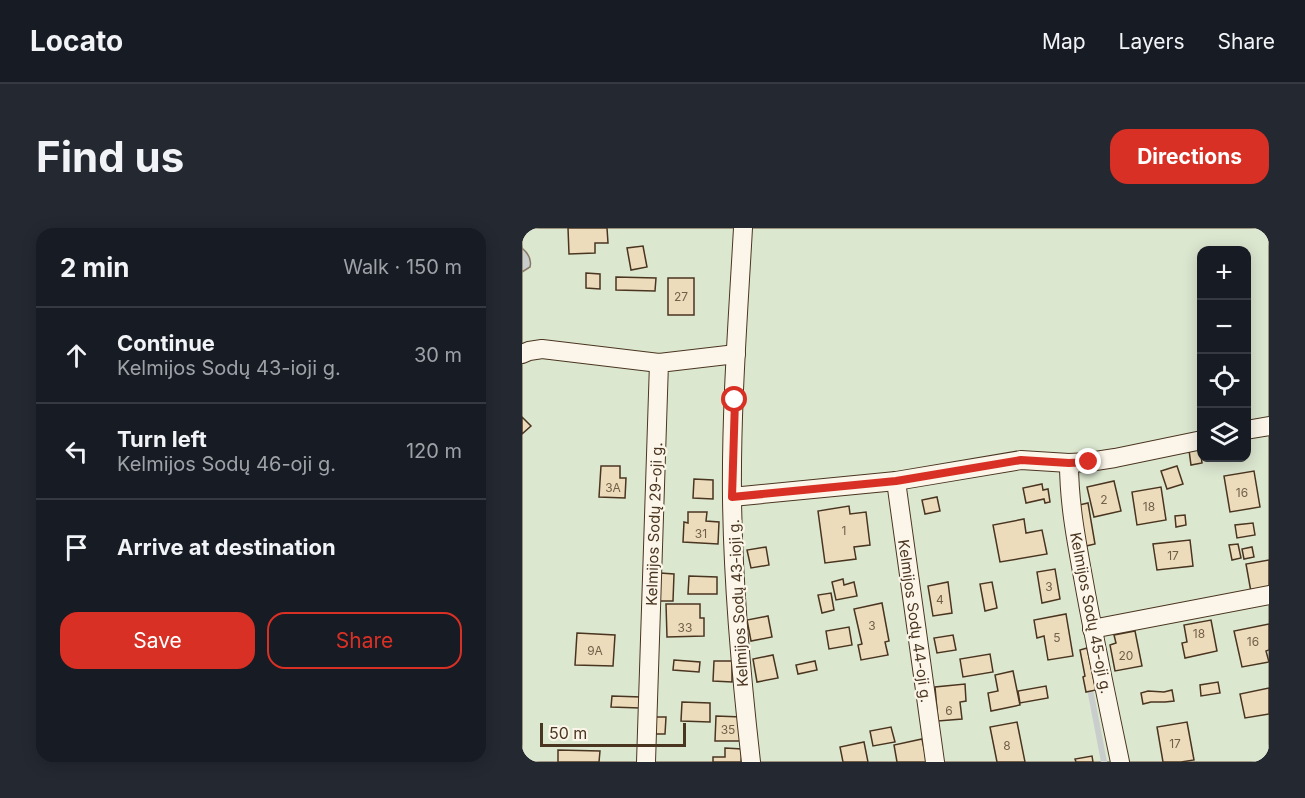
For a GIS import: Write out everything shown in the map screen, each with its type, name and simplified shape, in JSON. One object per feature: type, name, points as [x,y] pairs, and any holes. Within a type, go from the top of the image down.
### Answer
[{"type":"street","name":"Kelmijos Sodų 43-ioji g.","points":[[743,228],[736,354],[732,497],[737,608],[752,762]]},
{"type":"street","points":[[522,354],[542,349],[659,363],[736,354]]},
{"type":"street","name":"Kelmijos Sodų 29-oji g.","points":[[646,762],[659,363]]},
{"type":"street","points":[[1251,429],[1269,426]]},
{"type":"street","points":[[732,497],[896,481],[1021,460],[1069,463],[1115,458],[1197,441]]},
{"type":"street","name":"Kelmijos Sodų 45-oji g.","points":[[1069,463],[1071,511],[1092,629],[1120,762]]},
{"type":"street","name":"Kelmijos Sodų 44-oji g.","points":[[896,481],[935,762]]},
{"type":"street","points":[[1092,629],[1269,595]]},
{"type":"green space","points":[[522,228],[1269,228],[1269,762],[522,762]]},
{"type":"shaded area","points":[[522,248],[529,256],[530,267],[522,272]]},
{"type":"building","points":[[568,228],[607,228],[608,243],[595,243],[595,253],[569,254]]},
{"type":"building","points":[[643,246],[647,267],[631,270],[627,248]]},
{"type":"building","points":[[586,273],[600,274],[600,289],[586,288]]},
{"type":"building","points":[[616,277],[656,278],[655,291],[616,290]]},
{"type":"building","points":[[668,278],[694,278],[694,315],[668,315]]},
{"type":"building","points":[[522,417],[531,426],[522,434]]},
{"type":"building","points":[[1197,449],[1197,462],[1202,463],[1191,465],[1189,450]]},
{"type":"building","points":[[601,466],[620,466],[620,478],[626,478],[625,498],[599,497]]},
{"type":"building","points":[[1177,466],[1183,484],[1167,489],[1161,471]]},
{"type":"building","points":[[1254,471],[1260,507],[1230,512],[1224,476]]},
{"type":"building","points":[[694,479],[713,480],[713,499],[693,498]]},
{"type":"building","points":[[1114,481],[1121,511],[1094,517],[1087,487]]},
{"type":"building","points":[[1042,484],[1043,490],[1048,489],[1050,502],[1045,503],[1044,499],[1026,503],[1023,488]]},
{"type":"building","points":[[1161,487],[1166,520],[1137,525],[1132,492]]},
{"type":"building","points":[[937,497],[940,511],[925,514],[922,500]]},
{"type":"building","points":[[1088,503],[1095,544],[1086,546],[1079,505]]},
{"type":"building","points":[[849,506],[850,514],[866,512],[870,545],[854,547],[856,559],[825,563],[818,511]]},
{"type":"building","points":[[688,512],[707,512],[706,521],[719,522],[718,544],[683,542],[684,522],[688,523]]},
{"type":"building","points":[[1185,515],[1186,525],[1176,527],[1175,516]]},
{"type":"building","points":[[1024,519],[1026,533],[1042,530],[1047,554],[1000,562],[993,525]]},
{"type":"building","points":[[1253,523],[1255,535],[1237,538],[1235,525]]},
{"type":"building","points":[[1190,540],[1193,566],[1157,570],[1153,544]]},
{"type":"building","points":[[1238,544],[1241,558],[1232,560],[1229,545]]},
{"type":"building","points":[[766,547],[769,565],[751,568],[747,550]]},
{"type":"building","points":[[1252,547],[1254,557],[1244,559],[1242,549]]},
{"type":"building","points":[[1269,560],[1269,588],[1251,592],[1246,564]]},
{"type":"building","points":[[1055,569],[1060,599],[1042,603],[1037,572]]},
{"type":"building","points":[[660,573],[674,574],[673,601],[659,601]]},
{"type":"building","points":[[689,576],[717,577],[717,594],[688,594]]},
{"type":"building","points":[[843,579],[844,585],[854,582],[857,596],[836,600],[832,582]]},
{"type":"building","points":[[948,582],[952,613],[933,616],[928,586]]},
{"type":"building","points":[[992,582],[997,608],[985,611],[980,584]]},
{"type":"building","points":[[831,593],[834,610],[822,613],[818,595]]},
{"type":"building","points":[[882,603],[889,641],[885,642],[888,655],[861,660],[858,645],[862,644],[854,609]]},
{"type":"building","points":[[666,604],[700,604],[700,618],[704,618],[704,636],[667,637]]},
{"type":"building","points":[[1066,614],[1073,656],[1048,660],[1044,636],[1037,638],[1034,620]]},
{"type":"building","points":[[768,616],[772,637],[751,641],[747,620]]},
{"type":"building","points":[[1211,620],[1217,651],[1185,658],[1182,643],[1187,642],[1184,625]]},
{"type":"building","points":[[1269,624],[1269,650],[1266,651],[1269,662],[1242,667],[1234,631]]},
{"type":"building","points":[[849,627],[852,645],[829,649],[826,631]]},
{"type":"building","points":[[1135,631],[1142,666],[1115,671],[1110,645],[1116,643],[1114,635]]},
{"type":"building","points":[[577,633],[615,635],[613,666],[575,665]]},
{"type":"building","points":[[953,635],[956,650],[937,653],[934,638]]},
{"type":"building","points":[[1087,648],[1096,690],[1086,692],[1080,650]]},
{"type":"building","points":[[990,654],[993,672],[963,677],[960,659]]},
{"type":"building","points":[[773,655],[778,678],[757,682],[753,659]]},
{"type":"building","points":[[674,660],[700,662],[699,672],[673,670]]},
{"type":"building","points":[[714,661],[732,661],[732,682],[713,681]]},
{"type":"building","points":[[815,661],[817,670],[798,674],[796,665]]},
{"type":"building","points":[[1013,671],[1020,705],[991,711],[988,693],[998,691],[995,675]]},
{"type":"building","points":[[1218,682],[1220,693],[1201,696],[1200,685]]},
{"type":"building","points":[[965,684],[966,701],[960,702],[962,719],[938,721],[935,687]]},
{"type":"building","points":[[1046,686],[1048,698],[1020,703],[1018,691]]},
{"type":"building","points":[[1269,688],[1269,714],[1245,718],[1240,694]]},
{"type":"building","points":[[1172,690],[1174,701],[1143,704],[1141,693]]},
{"type":"building","points":[[612,696],[641,697],[640,708],[611,707]]},
{"type":"building","points":[[682,702],[710,703],[710,722],[681,721]]},
{"type":"building","points":[[716,716],[742,717],[741,741],[715,741]]},
{"type":"building","points":[[656,717],[666,717],[665,734],[656,734]]},
{"type":"building","points":[[1017,722],[1025,762],[997,762],[990,727]]},
{"type":"building","points":[[1187,722],[1194,760],[1163,762],[1157,727]]},
{"type":"building","points":[[891,727],[895,742],[873,746],[870,731]]},
{"type":"building","points":[[922,739],[927,762],[897,762],[894,745]]},
{"type":"building","points":[[864,742],[868,762],[843,762],[840,747]]},
{"type":"building","points":[[725,748],[742,749],[741,762],[713,762],[713,757],[725,757]]},
{"type":"building","points":[[558,750],[600,751],[599,762],[558,762]]},
{"type":"building","points":[[1092,756],[1093,762],[1076,762],[1075,759]]},
{"type":"waterway","points":[[1091,694],[1104,762]]},
{"type":"route","points":[[735,400],[732,497],[896,481],[1021,460],[1089,462]]}]
